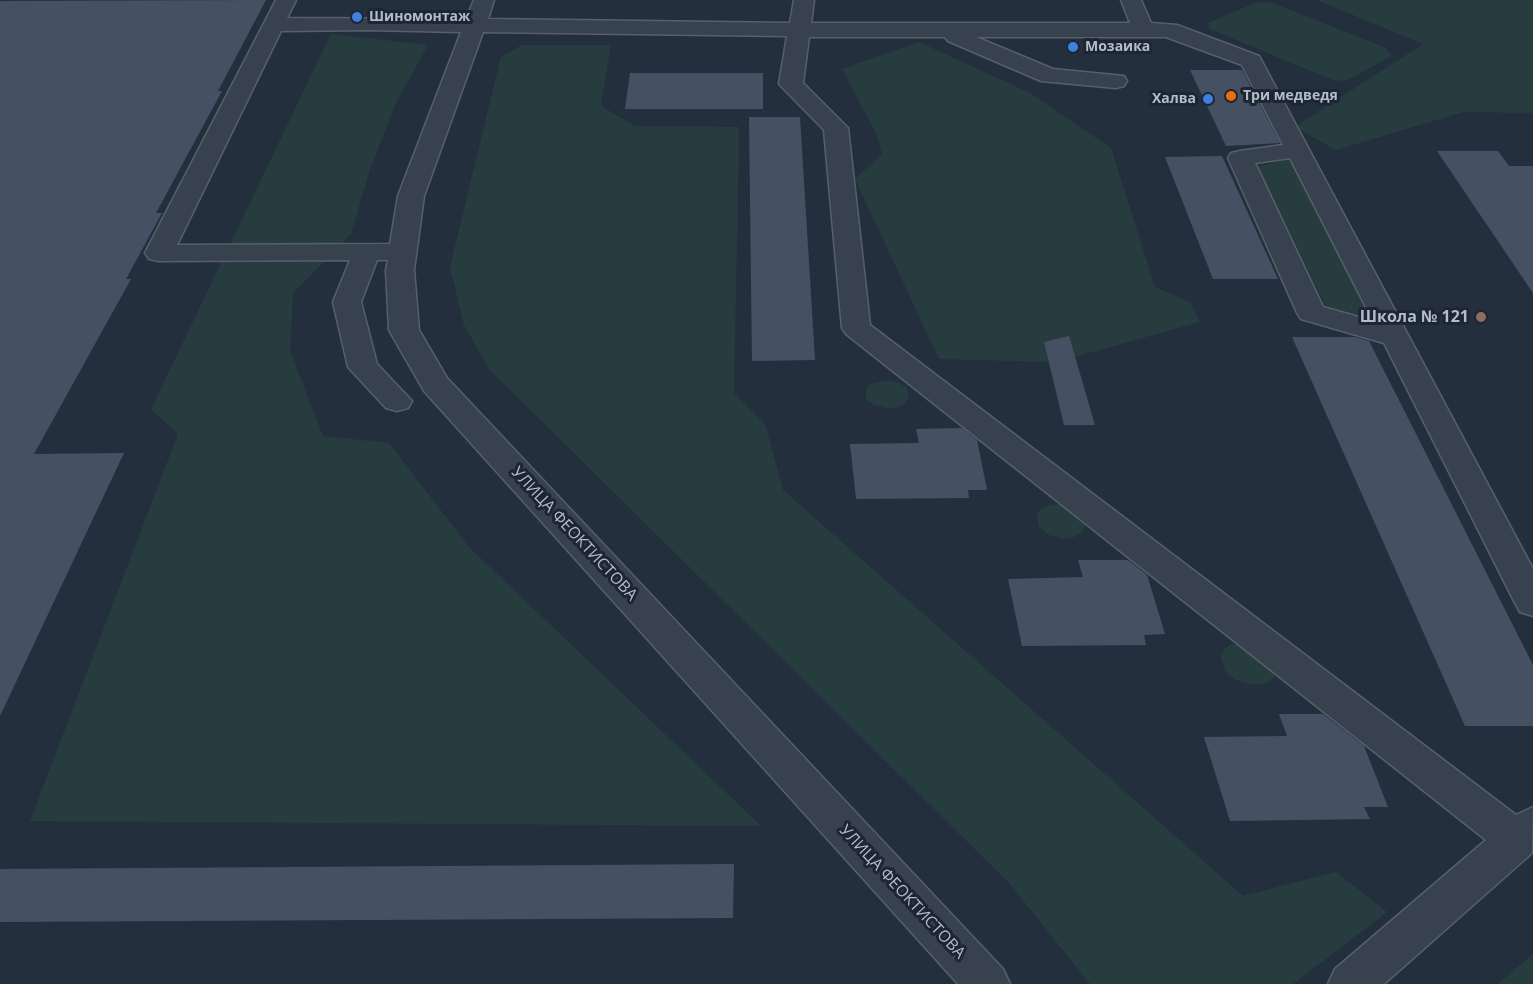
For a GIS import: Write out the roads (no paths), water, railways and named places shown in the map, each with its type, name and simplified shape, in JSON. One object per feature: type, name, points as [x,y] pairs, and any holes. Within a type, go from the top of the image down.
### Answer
[{"type":"street","points":[[286,0],[159,253],[403,252]]},
{"type":"street","points":[[1131,0],[1143,30]]},
{"type":"street","points":[[274,25],[369,24],[479,14],[802,15],[943,31],[1168,30],[1251,61],[1533,603]]},
{"type":"street","name":"УЛИЦА ФЕОКТИСТОВА","points":[[479,14],[411,196],[400,270],[404,330],[435,384],[987,984]]},
{"type":"street","points":[[802,15],[791,84],[837,128],[856,328],[1525,833],[1351,984]]},
{"type":"street","points":[[943,31],[1049,76],[1116,81]]},
{"type":"street","points":[[1298,150],[1240,158],[1311,313],[1396,337]]},
{"type":"street","points":[[367,252],[346,302],[363,367],[397,401]]},
{"type":"place","name":"Шиномонтаж","points":[[357,17]]},
{"type":"place","name":"Мозаика","points":[[1073,47]]},
{"type":"place","name":"Три медведя","points":[[1231,96]]},
{"type":"place","name":"Халва","points":[[1208,99]]},
{"type":"place","name":"Школа № 121","points":[[1481,317]]}]
